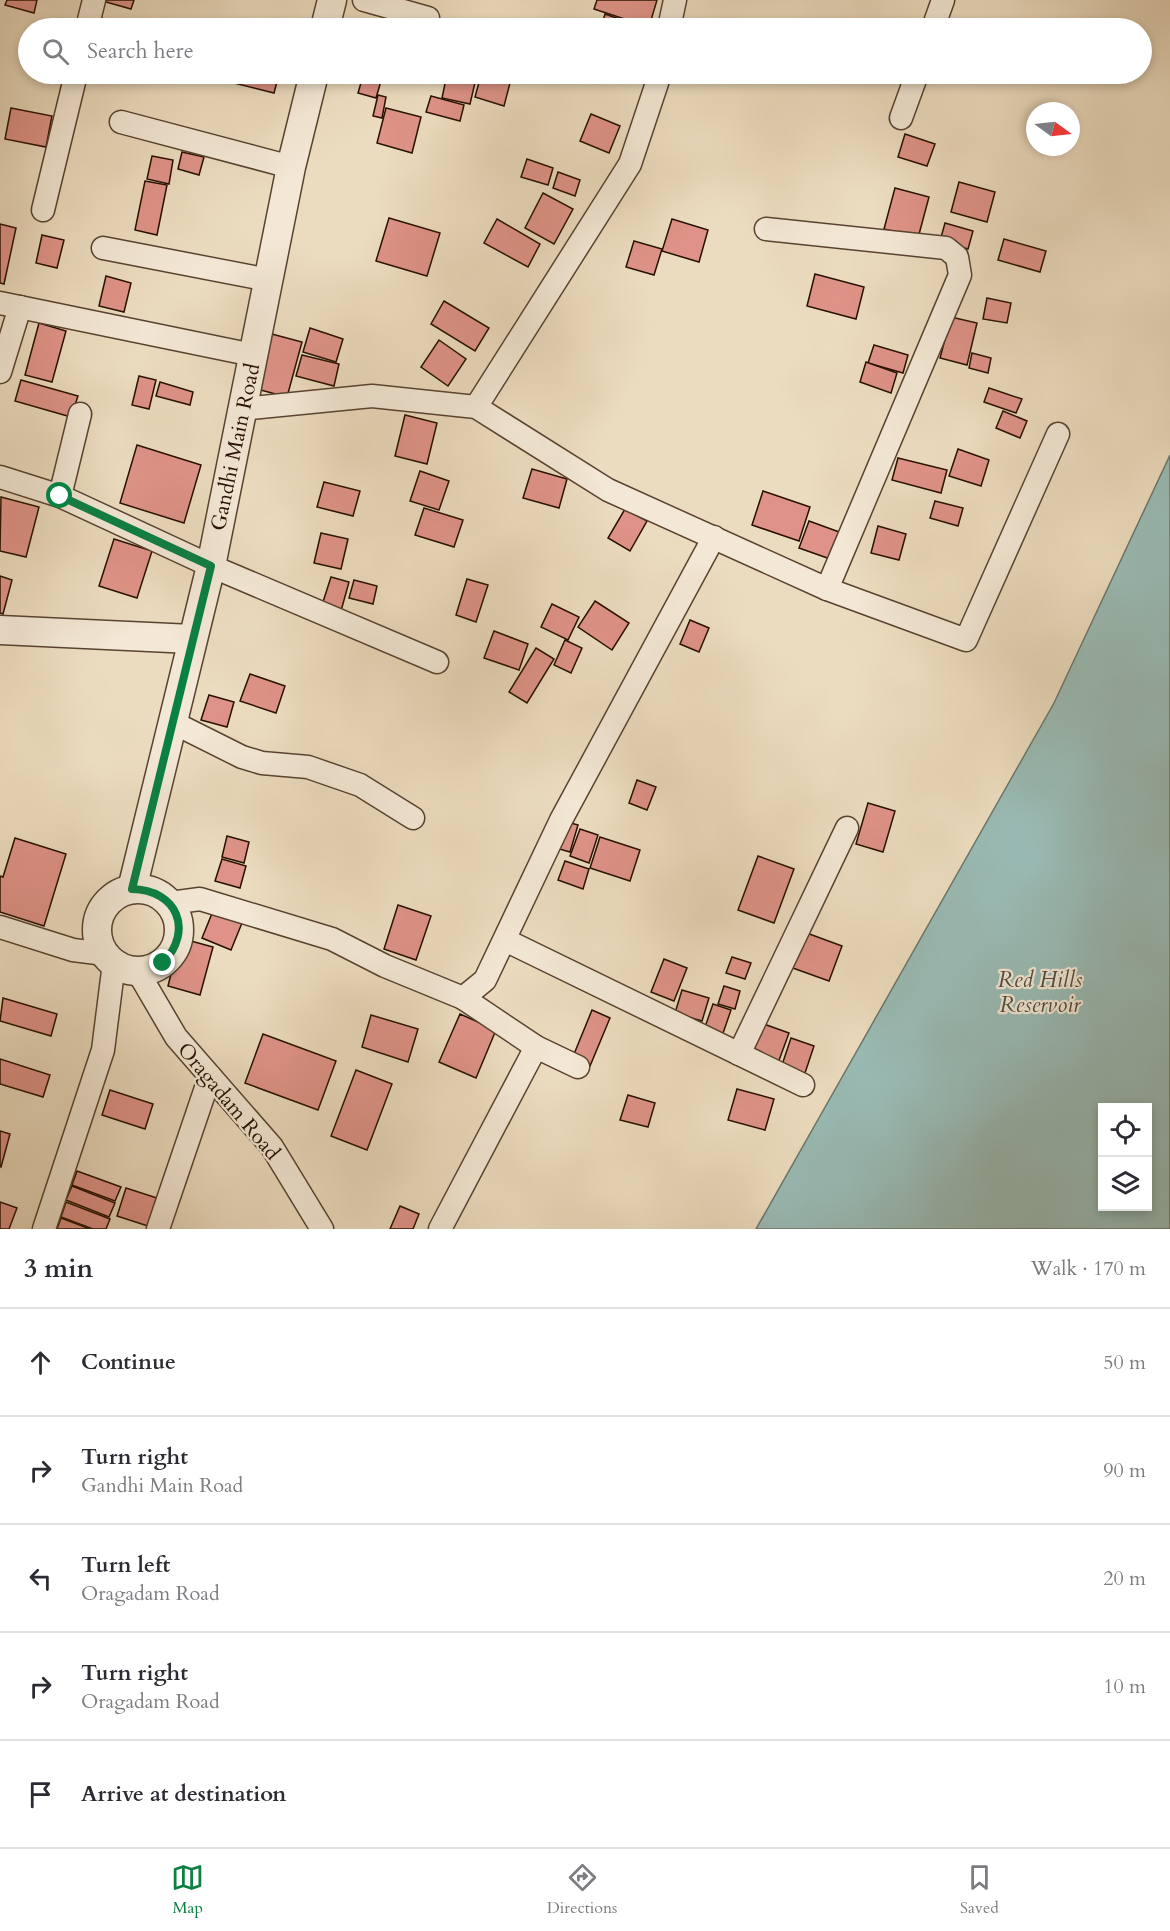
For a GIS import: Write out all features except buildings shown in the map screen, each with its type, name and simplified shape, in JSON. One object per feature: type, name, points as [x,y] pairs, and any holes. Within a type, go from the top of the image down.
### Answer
[{"type":"street","points":[[90,18],[94,0]]},
{"type":"street","points":[[328,18],[332,0]]},
{"type":"street","points":[[364,0],[428,18]]},
{"type":"street","points":[[671,18],[675,0]]},
{"type":"street","points":[[937,18],[943,0]]},
{"type":"street","points":[[43,210],[74,84]]},
{"type":"street","name":"Gandhi Main Road","points":[[132,889],[211,566],[291,167],[312,84]]},
{"type":"street","points":[[476,407],[630,164],[657,84]]},
{"type":"street","points":[[901,118],[913,84]]},
{"type":"street","points":[[121,122],[291,167]]},
{"type":"street","points":[[766,229],[946,248],[957,256],[960,275],[827,590]]},
{"type":"street","points":[[103,248],[269,280]]},
{"type":"street","points":[[0,372],[10,305],[253,355]]},
{"type":"street","points":[[242,409],[372,396],[476,407],[608,490],[827,590],[966,640],[1058,434]]},
{"type":"street","points":[[60,496],[80,414]]},
{"type":"street","points":[[0,477],[60,496],[211,566],[438,662]]},
{"type":"street","points":[[463,998],[485,980],[566,810],[714,537]]},
{"type":"street","points":[[0,630],[192,639]]},
{"type":"street","points":[[172,722],[242,757],[262,763],[308,767],[360,785],[413,818]]},
{"type":"street","points":[[739,1054],[847,828]]},
{"type":"street","points":[[0,927],[119,963],[163,963],[172,953],[178,941],[177,915],[170,903],[159,894],[132,889]]},
{"type":"street","name":"Oragadam Road","points":[[132,889],[119,894],[108,903],[101,915],[98,928],[99,942],[119,963],[176,1037],[272,1147],[318,1226]]},
{"type":"street","points":[[170,903],[200,899],[332,939],[385,966],[463,998],[537,1047],[578,1067]]},
{"type":"street","points":[[505,940],[803,1084]]},
{"type":"street","points":[[44,1229],[103,1050],[119,963]]},
{"type":"street","points":[[440,1229],[537,1047]]},
{"type":"street","points":[[158,1229],[210,1076]]},
{"type":"water","name":"Red Hills Reservoir","points":[[1170,455],[1170,1229],[756,1229],[1054,703]]},
{"type":"route","points":[[60,496],[211,566],[132,889],[159,894],[170,903],[177,915],[178,941],[172,953],[163,963]]}]
